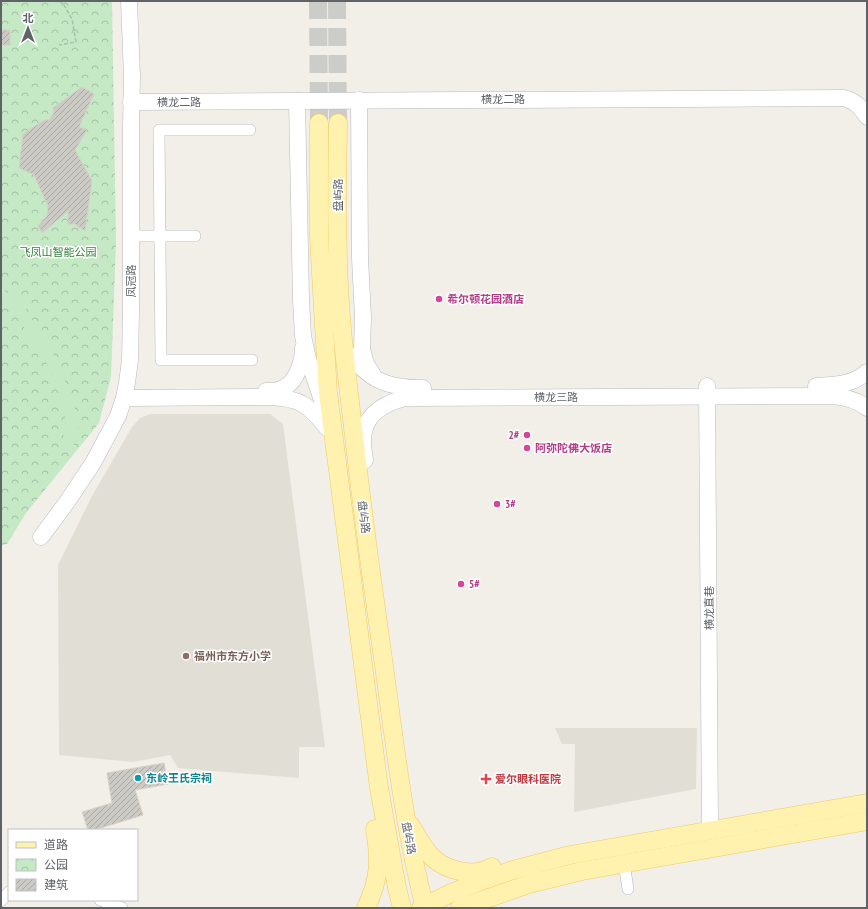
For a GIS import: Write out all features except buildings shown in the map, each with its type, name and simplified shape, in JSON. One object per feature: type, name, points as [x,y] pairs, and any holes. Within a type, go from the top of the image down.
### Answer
[{"type":"main road","name":"盘屿路","points":[[319,123],[319,237],[328,393],[379,788],[402,908]]},
{"type":"main road","name":"盘屿路","points":[[338,123],[337,201],[341,317],[344,349],[366,538],[395,753],[423,907]]},
{"type":"main road","points":[[366,908],[375,884],[378,870],[378,850],[375,822],[379,788]]},
{"type":"main road","points":[[423,907],[451,893],[484,880],[570,855],[867,803]]},
{"type":"main road","points":[[405,814],[422,844],[432,857],[448,867],[468,872],[479,872],[503,864],[533,865]]},
{"type":"main road","points":[[460,908],[556,877],[624,863],[867,821]]},
{"type":"main road","points":[[490,908],[496,904],[506,892]]},
{"type":"street","name":"凤冠路","points":[[41,537],[93,463],[118,416],[125,394],[130,367],[132,61],[129,1]]},
{"type":"street","name":"横龙二路","points":[[131,102],[844,98],[856,103],[867,117]]},
{"type":"street","points":[[359,100],[362,349],[366,364],[371,372],[382,382]]},
{"type":"street","points":[[289,384],[294,378],[302,361],[303,350],[297,101]]},
{"type":"street","points":[[250,130],[159,130],[161,360],[252,360]]},
{"type":"street","points":[[131,236],[195,236]]},
{"type":"street","points":[[125,394],[265,391],[284,388],[302,375],[313,364],[318,352],[323,309]]},
{"type":"street","points":[[303,336],[305,349],[334,436]]},
{"type":"street","name":"横龙三路","points":[[344,349],[362,369],[382,382],[396,387],[707,391],[833,396],[854,400],[867,408]]},
{"type":"street","name":"横龙三路","points":[[366,538],[368,494],[363,448],[364,432],[372,416],[380,407],[388,403],[405,398],[707,391],[839,385],[854,381],[867,372]]},
{"type":"street","name":"横龙直巷","points":[[707,391],[710,830]]},
{"type":"street","points":[[125,394],[286,398],[300,402],[312,410],[334,436]]},
{"type":"street","points":[[624,863],[628,889]]},
{"type":"street","points":[[1,901],[8,893]]},
{"type":"street","points":[[103,901],[122,908]]},
{"type":"path","points":[[59,1],[64,5],[72,19],[76,42],[59,45]]},
{"type":"shaded area","name":"福州市东方小学","points":[[150,414],[270,414],[283,424],[325,747],[299,747],[299,778],[178,768],[170,755],[133,762],[59,755],[58,565],[92,496],[132,427],[140,418]]},
{"type":"shaded area","points":[[555,728],[697,728],[696,789],[574,812],[575,744],[562,744]]},
{"type":"green space","name":"飞凤山智能公园","points":[[1,1],[112,1],[116,242],[111,377],[99,423],[26,513],[7,544],[1,545]]},
{"type":"green space","points":[[1,288],[23,304],[56,359],[74,404],[78,428],[72,451],[61,447],[66,424],[64,411],[54,379],[43,356],[15,314],[1,301]]},
{"type":"tunnel","points":[[318,1],[319,123]]},
{"type":"tunnel","points":[[337,1],[338,123]]},
{"type":"place","name":"希尔顿花园酒店","points":[[439,299]]},
{"type":"place","name":"2#","points":[[527,435]]},
{"type":"place","name":"阿弥陀佛大饭店","points":[[527,448]]},
{"type":"place","name":"3#","points":[[497,504]]},
{"type":"place","name":"5#","points":[[461,584]]},
{"type":"place","name":"福州市东方小学","points":[[186,656]]},
{"type":"place","name":"东岭王氏宗祠","points":[[138,778]]},
{"type":"place","name":"爱尔眼科医院","points":[[486,779]]}]
